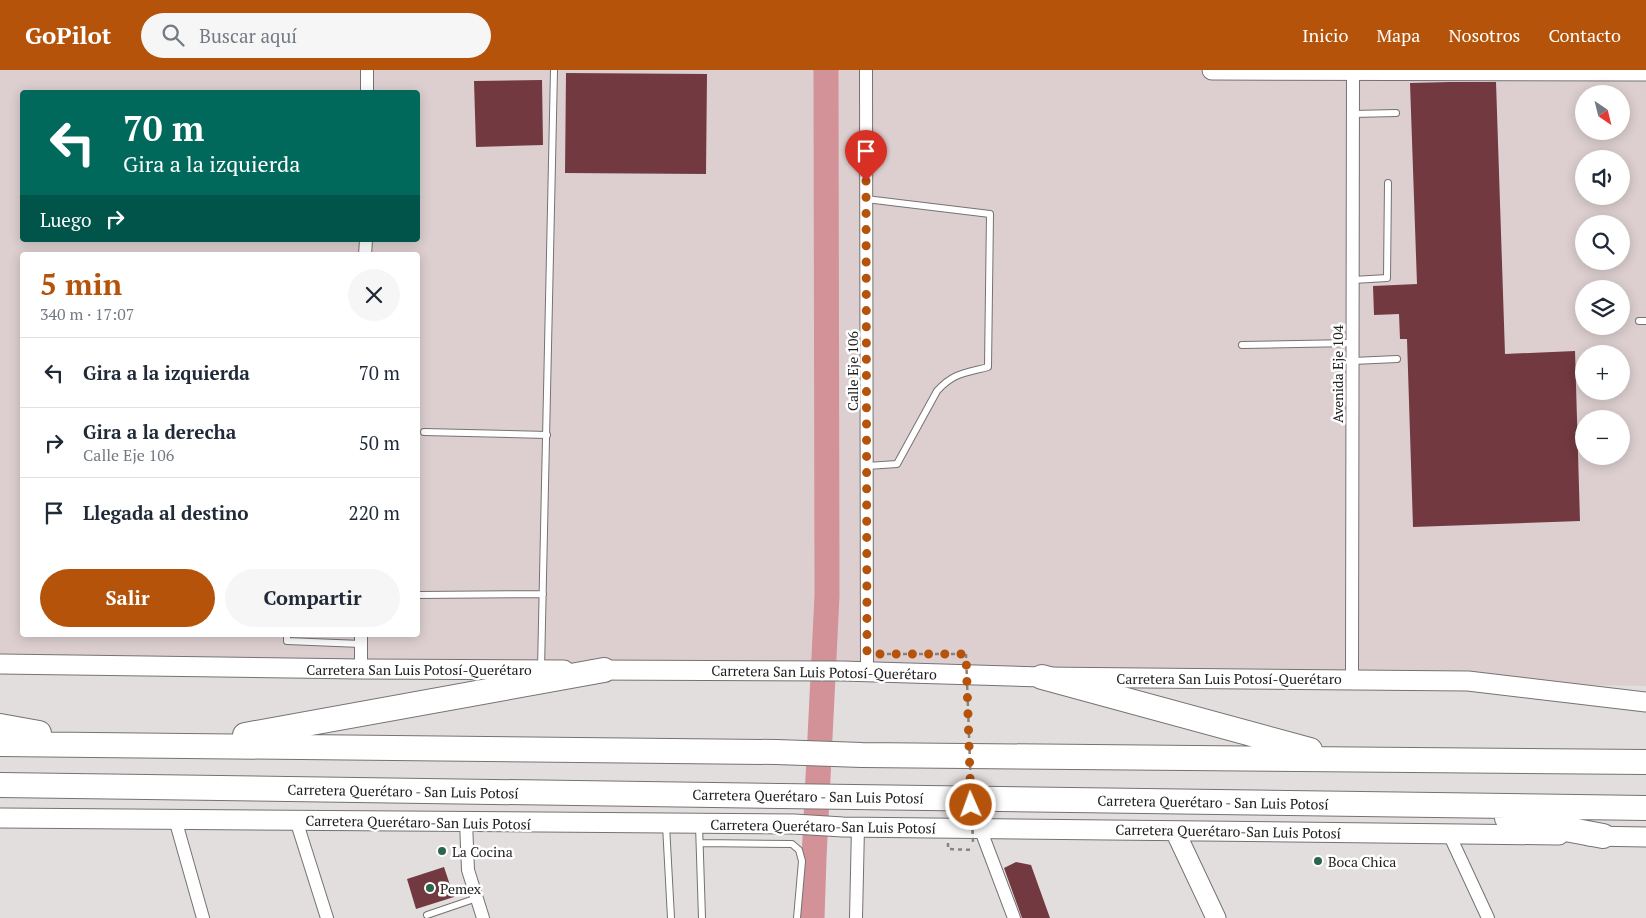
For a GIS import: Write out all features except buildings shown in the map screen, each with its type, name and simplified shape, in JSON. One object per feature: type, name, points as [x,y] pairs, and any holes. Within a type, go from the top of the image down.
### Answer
[{"type":"highway","points":[[189,745],[604,670]]},
{"type":"highway","points":[[1042,677],[1343,759]]},
{"type":"highway","points":[[0,726],[107,744]]},
{"type":"highway","points":[[0,744],[776,752],[862,755],[1646,762]]},
{"type":"highway","name":"Carretera Querétaro - San Luis Potosí","points":[[0,785],[1646,808]]},
{"type":"highway","points":[[1447,806],[1603,836]]},
{"type":"main road","points":[[1212,70],[1646,71]]},
{"type":"main road","name":"Carretera San Luis Potosí-Querétaro","points":[[0,664],[361,669],[842,672],[867,663],[1042,677],[1468,681],[1646,702]]},
{"type":"main road","name":"Carretera Querétaro-San Luis Potosí","points":[[0,818],[794,824],[976,836],[1175,831],[1646,836]]},
{"type":"main road","points":[[1175,831],[1216,918]]},
{"type":"street","points":[[367,90],[368,70]]},
{"type":"street","name":"Calle Eje 106","points":[[866,70],[867,663]]},
{"type":"street","name":"Avenida Eje 104","points":[[1352,679],[1353,71]]},
{"type":"street","points":[[361,639],[361,669]]},
{"type":"street","points":[[175,819],[203,918]]},
{"type":"street","points":[[296,820],[327,918]]},
{"type":"street","points":[[466,822],[468,870],[483,918]]},
{"type":"street","points":[[851,827],[856,918]]},
{"type":"street","points":[[1449,834],[1488,918]]},
{"type":"street","points":[[976,836],[988,850],[1014,918]]},
{"type":"lane","points":[[541,670],[554,70]]},
{"type":"lane","points":[[1353,114],[1396,113]]},
{"type":"lane","points":[[1353,280],[1387,278],[1388,183]]},
{"type":"lane","points":[[866,199],[990,214],[988,368],[954,375],[945,382],[937,391],[897,464],[867,466]]},
{"type":"lane","points":[[1242,345],[1352,344]]},
{"type":"lane","points":[[1353,362],[1397,359]]},
{"type":"lane","points":[[424,432],[547,435]]},
{"type":"lane","points":[[420,595],[543,594]]},
{"type":"lane","points":[[287,637],[287,642],[361,639]]},
{"type":"lane","points":[[666,823],[671,918]]},
{"type":"lane","points":[[699,824],[702,918]]},
{"type":"lane","points":[[700,843],[792,844],[799,850],[802,861],[797,918]]},
{"type":"lane","points":[[427,915],[476,898]]},
{"type":"path","points":[[867,663],[966,654],[976,836]]},
{"type":"path","points":[[956,843],[948,843],[948,849],[988,850]]},
{"type":"shaded area","points":[[0,70],[1646,70],[1646,686],[0,659]]},
{"type":"waterway","points":[[812,918],[827,596],[826,70]]},
{"type":"place","name":"La Cocina","points":[[442,851]]},
{"type":"place","name":"Boca Chica","points":[[1318,861]]},
{"type":"place","name":"Pemex","points":[[430,888]]},
{"type":"route","points":[[866,181],[867,654],[966,654],[971,805]]}]
